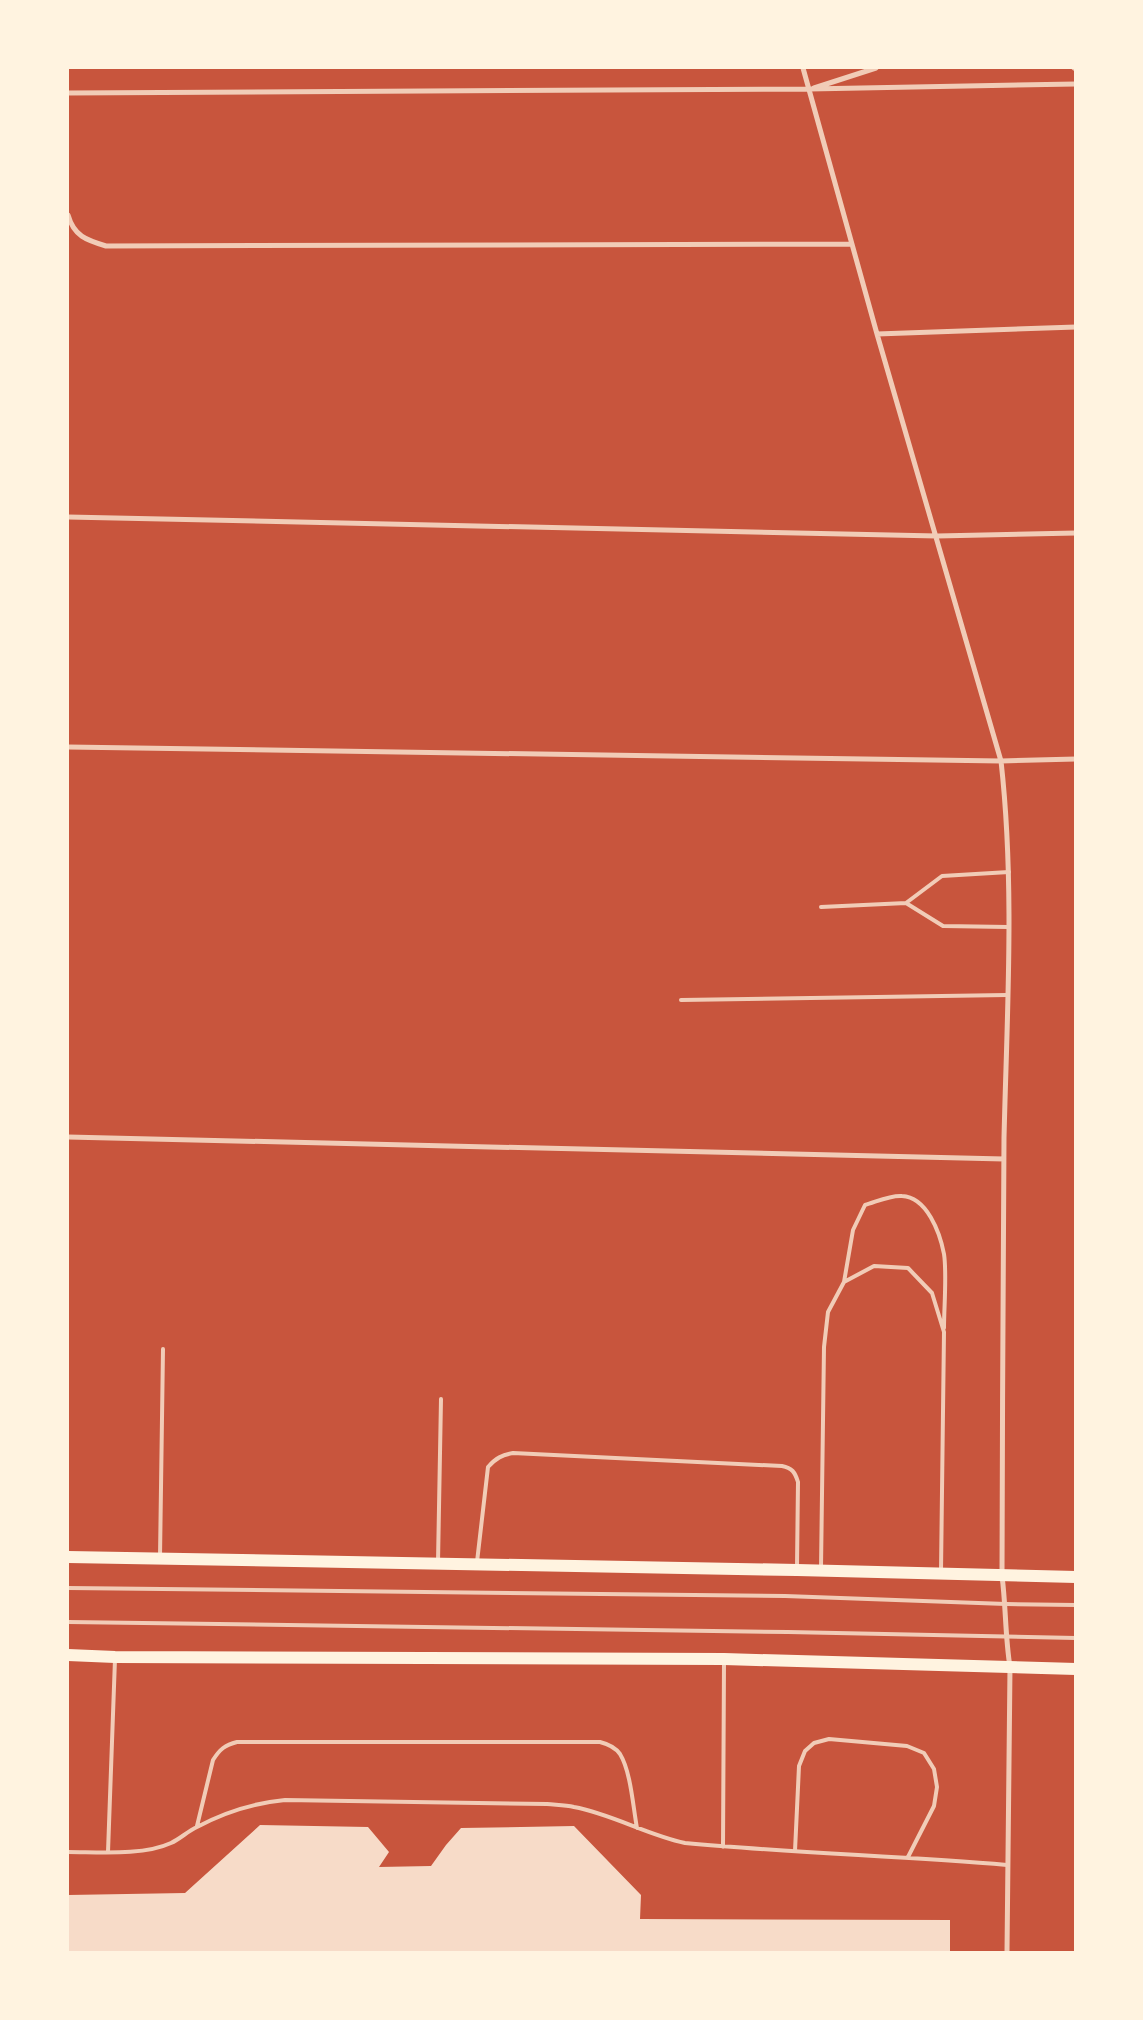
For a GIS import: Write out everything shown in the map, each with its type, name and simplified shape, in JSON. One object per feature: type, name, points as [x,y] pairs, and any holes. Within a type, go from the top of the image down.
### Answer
[{"type":"main road","points":[[68,1557],[1076,1577]]},
{"type":"main road","points":[[68,1655],[115,1657],[724,1658],[1076,1669]]},
{"type":"street","points":[[803,68],[877,334],[1002,761],[1008,819],[1009,872],[1004,1159],[1002,1576],[1006,1604],[1005,1636],[1010,1667],[1007,1952]]},
{"type":"street","points":[[809,89],[876,68]]},
{"type":"street","points":[[68,92],[809,89],[1076,84]]},
{"type":"street","points":[[68,215],[70,224],[85,240],[106,246],[852,244]]},
{"type":"street","points":[[877,334],[1076,327]]},
{"type":"street","points":[[68,516],[937,536],[1076,533]]},
{"type":"street","points":[[68,747],[1002,761],[1076,758]]},
{"type":"street","points":[[68,1137],[1004,1159]]},
{"type":"lane","points":[[822,907],[906,903],[942,876],[1009,872]]},
{"type":"lane","points":[[906,903],[943,926],[1008,927]]},
{"type":"lane","points":[[682,1000],[1007,995]]},
{"type":"lane","points":[[821,1571],[824,1347],[828,1312],[844,1282],[853,1230],[864,1206],[902,1196],[918,1201],[926,1210],[938,1234],[944,1256],[941,1574]]},
{"type":"lane","points":[[844,1282],[874,1266],[908,1268],[932,1293],[944,1332]]},
{"type":"lane","points":[[160,1558],[163,1350]]},
{"type":"lane","points":[[438,1563],[441,1399]]},
{"type":"lane","points":[[476,1564],[488,1467],[494,1459],[503,1454],[513,1453],[782,1466],[790,1468],[796,1473],[798,1482],[797,1570]]},
{"type":"lane","points":[[68,1588],[785,1596],[1076,1605]]},
{"type":"lane","points":[[68,1622],[1076,1638]]},
{"type":"lane","points":[[108,1852],[115,1657]]},
{"type":"lane","points":[[723,1847],[724,1658]]},
{"type":"lane","points":[[795,1851],[799,1766],[805,1751],[814,1744],[829,1739],[907,1746],[924,1753],[934,1769],[937,1788],[934,1806],[908,1857]]},
{"type":"lane","points":[[197,1826],[213,1760],[225,1745],[237,1742],[600,1742],[611,1745],[620,1753],[626,1768],[637,1828]]},
{"type":"lane","points":[[68,1852],[150,1849],[170,1843],[197,1826],[239,1808],[262,1802],[285,1800],[574,1806],[677,1842],[723,1847],[908,1857],[1007,1865]]},
{"type":"building","points":[[260,1825],[368,1827],[389,1852],[379,1867],[431,1866],[461,1828],[574,1826],[641,1895],[640,1919],[950,1920],[950,1952],[68,1952],[68,1895],[185,1893]]}]
